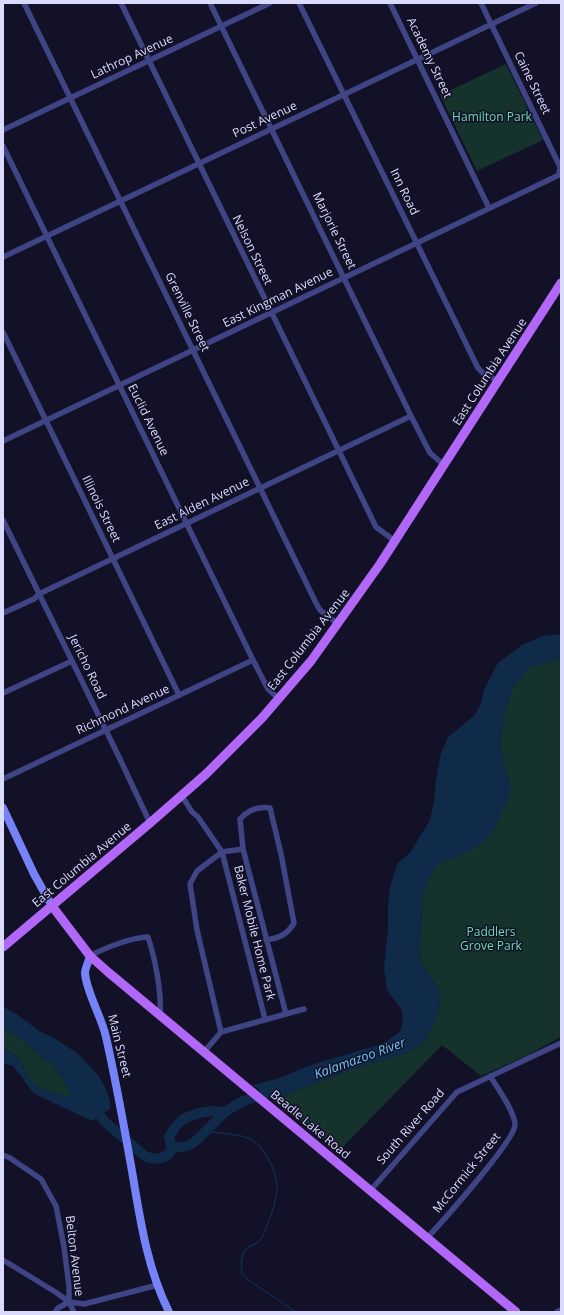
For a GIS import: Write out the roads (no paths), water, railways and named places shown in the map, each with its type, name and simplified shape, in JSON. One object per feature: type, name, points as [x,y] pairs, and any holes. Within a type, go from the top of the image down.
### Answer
[{"type":"main road","name":"East Columbia Avenue","points":[[3,947],[184,794],[232,749],[311,661],[395,541],[561,283]]},
{"type":"main road","points":[[52,906],[90,956]]},
{"type":"main road","name":"Beadle Lake Road","points":[[90,956],[516,1312]]},
{"type":"street","name":"Grenville Street","points":[[24,3],[316,603],[320,610],[338,624]]},
{"type":"street","name":"Nelson Street","points":[[121,3],[198,164],[376,527],[395,541]]},
{"type":"street","name":"Marjorie Street","points":[[210,3],[411,416],[430,453],[444,465]]},
{"type":"street","name":"Lathrop Avenue","points":[[3,130],[270,3]]},
{"type":"street","name":"Inn Road","points":[[299,3],[478,368],[499,381]]},
{"type":"street","name":"Academy Street","points":[[390,3],[489,208]]},
{"type":"street","name":"Caine Street","points":[[481,3],[560,167],[560,172]]},
{"type":"street","name":"Post Avenue","points":[[3,257],[536,3]]},
{"type":"street","name":"Euclid Avenue","points":[[3,146],[253,660],[268,689],[279,698]]},
{"type":"street","name":"East Kingman Avenue","points":[[3,441],[489,208],[557,177],[560,172]]},
{"type":"street","name":"Illinois Street","points":[[3,332],[179,695]]},
{"type":"street","name":"East Alden Avenue","points":[[3,613],[34,599],[39,594],[113,558],[411,416]]},
{"type":"street","name":"Jericho Road","points":[[3,520],[150,823]]},
{"type":"street","name":"Richmond Avenue","points":[[3,779],[253,660]]},
{"type":"street","points":[[3,693],[72,661]]},
{"type":"street","points":[[184,794],[192,812],[196,815],[222,852]]},
{"type":"street","name":"Baker Mobile Home Park","points":[[266,940],[282,936],[290,930],[294,923],[281,854],[270,808],[262,807],[244,814],[240,819],[243,849],[266,940],[286,1014]]},
{"type":"street","points":[[3,808],[34,874],[52,906]]},
{"type":"street","name":"Baker Mobile Home Park","points":[[243,849],[222,852],[197,871],[190,884],[197,930],[221,1032],[304,1009]]},
{"type":"street","name":"Baker Mobile Home Park","points":[[222,852],[265,1019]]},
{"type":"street","points":[[90,956],[100,950],[141,937],[148,937],[158,980],[161,1005],[160,1016]]},
{"type":"street","name":"Main Street","points":[[90,956],[85,971],[86,981],[104,1026],[118,1089],[138,1211],[147,1252],[169,1312]]},
{"type":"street","points":[[204,1052],[221,1032]]},
{"type":"street","name":"South River Road","points":[[370,1191],[457,1092],[561,1043]]},
{"type":"street","name":"McCormick Street","points":[[427,1238],[501,1150],[514,1130],[515,1123],[510,1110],[490,1076]]},
{"type":"street","name":"Belton Avenue","points":[[3,1155],[10,1158],[41,1179],[56,1206],[69,1286],[68,1302],[74,1312]]},
{"type":"street","points":[[3,1260],[57,1293],[68,1302],[84,1304],[158,1285]]},
{"type":"street","points":[[55,1312],[58,1308],[68,1302]]},
{"type":"street","points":[[557,1312],[561,1310]]},
{"type":"water","points":[[561,634],[561,658],[530,667],[514,685],[505,710],[500,743],[505,768],[510,783],[509,797],[492,833],[486,840],[473,850],[436,865],[423,895],[419,952],[422,965],[438,987],[440,1006],[429,1033],[422,1044],[407,1053],[357,1068],[294,1091],[274,1101],[253,1085],[280,1078],[311,1065],[382,1044],[400,1032],[403,1021],[402,1010],[387,990],[384,968],[390,887],[397,864],[410,853],[430,820],[441,753],[448,737],[475,715],[481,704],[484,690],[498,663],[522,645],[543,636]]},
{"type":"water","points":[[3,1007],[15,1013],[39,1031],[54,1038],[77,1053],[98,1075],[110,1100],[110,1109],[92,1121],[33,1093],[13,1066],[3,1063],[3,1047],[19,1058],[31,1082],[40,1088],[64,1096],[71,1096],[63,1078],[57,1073],[53,1065],[46,1061],[25,1042],[3,1028]]},
{"type":"waterway","name":"Kalamazoo River","points":[[93,1104],[105,1122],[146,1157],[158,1159],[168,1155],[172,1148],[169,1137],[176,1126],[183,1119],[199,1113],[212,1111],[225,1112],[241,1102],[276,1090]]},
{"type":"waterway","name":"Kalamazoo River","points":[[172,1148],[188,1146],[198,1139],[225,1112]]},
{"type":"waterway","points":[[205,1131],[248,1138],[254,1141],[264,1151],[268,1158],[274,1172],[277,1185],[272,1214],[260,1240],[247,1248],[243,1254],[241,1264],[242,1274],[296,1312]]},
{"type":"park label","name":"Hamilton Park","points":[[492,118]]},
{"type":"park label","name":"Paddlers Grove Park","points":[[491,940]]}]
